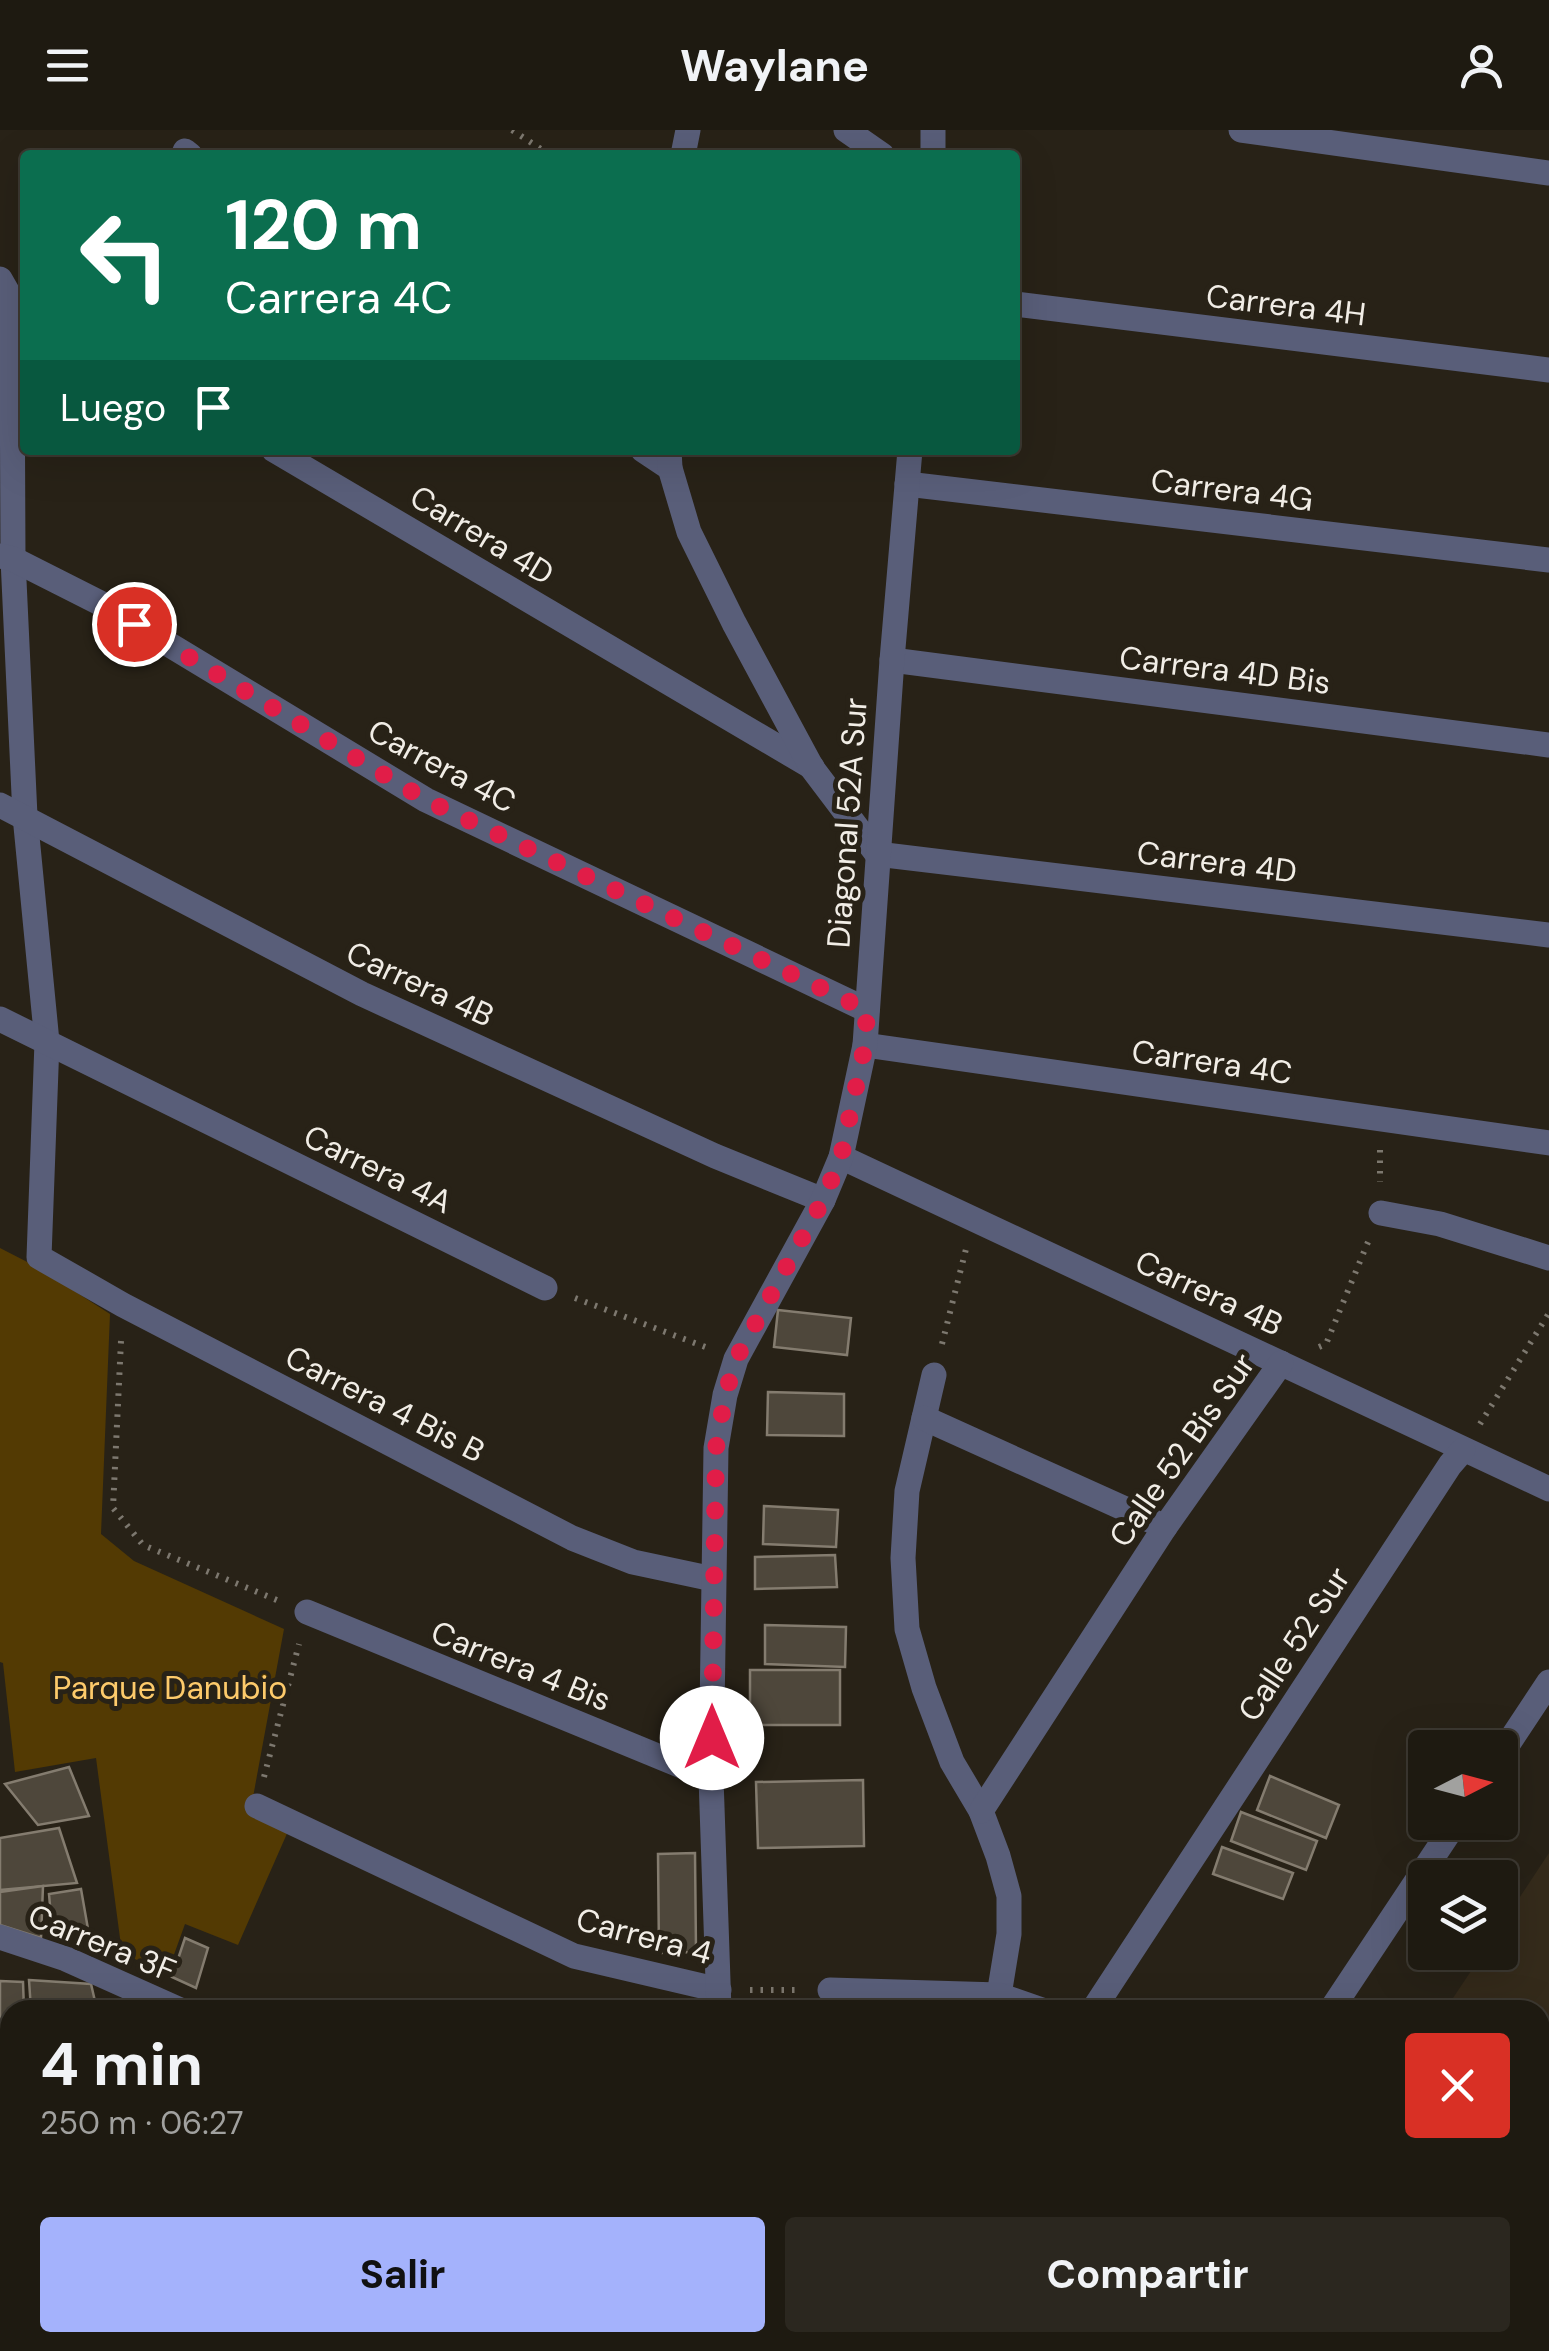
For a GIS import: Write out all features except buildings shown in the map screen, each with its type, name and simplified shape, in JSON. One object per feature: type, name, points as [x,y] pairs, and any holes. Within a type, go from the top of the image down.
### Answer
[{"type":"street","points":[[846,130],[875,150]]},
{"type":"street","points":[[1241,130],[1549,173]]},
{"type":"street","points":[[11,292],[6,557],[47,1042]]},
{"type":"street","name":"Carrera 4H","points":[[1020,305],[1549,370]]},
{"type":"street","name":"Carrera 4D","points":[[282,455],[812,768]]},
{"type":"street","name":"Diagonal 52A Sur","points":[[719,2000],[711,1778],[716,1448],[736,1359],[823,1200],[841,1157],[865,1045],[909,455]]},
{"type":"street","points":[[670,459],[689,532],[734,624],[812,768],[877,854]]},
{"type":"street","name":"Carrera 4G","points":[[906,484],[1549,560]]},
{"type":"street","name":"Carrera 4C","points":[[6,557],[102,604],[426,800],[867,1010]]},
{"type":"street","name":"Carrera 4D Bis","points":[[892,660],[1549,745]]},
{"type":"street","name":"Carrera 4B","points":[[0,805],[362,994],[716,1156],[823,1200]]},
{"type":"street","name":"Carrera 4D","points":[[877,854],[1549,935]]},
{"type":"street","name":"Carrera 4A","points":[[0,1019],[546,1288]]},
{"type":"street","name":"Carrera 4 Bis B","points":[[47,1042],[39,1258],[572,1538],[633,1562],[713,1579]]},
{"type":"street","name":"Carrera 4C","points":[[865,1045],[1549,1143]]},
{"type":"street","name":"Carrera 4B","points":[[841,1157],[1549,1489]]},
{"type":"street","points":[[1380,1213],[1440,1224],[1549,1258]]},
{"type":"street","name":"Calle 52 Bis Sur","points":[[981,1811],[1164,1527],[1281,1363]]},
{"type":"street","points":[[934,1375],[908,1491],[903,1558],[907,1629],[952,1762],[981,1811],[1009,1896],[1009,1934],[996,2000]]},
{"type":"street","points":[[924,1418],[1164,1527]]},
{"type":"street","name":"Calle 52 Sur","points":[[1100,2000],[1463,1450]]},
{"type":"street","name":"Carrera 4 Bis","points":[[307,1612],[711,1778]]},
{"type":"street","points":[[1517,1730],[1549,1682]]},
{"type":"street","name":"Carrera 4","points":[[257,1806],[574,1956],[719,2000]]},
{"type":"street","points":[[1338,2000],[1444,1840]]},
{"type":"street","name":"Carrera 3F","points":[[0,1936],[66,1959],[158,2000]]},
{"type":"street","points":[[830,1990],[968,2000]]},
{"type":"path","points":[[512,130],[542,150]]},
{"type":"path","name":"Calle 52 Bis Sur","points":[[1281,1363],[1326,1344],[1380,1213],[1380,1119]]},
{"type":"path","points":[[934,1375],[974,1219]]},
{"type":"path","points":[[546,1288],[736,1359]]},
{"type":"path","points":[[123,1305],[112,1508],[142,1545],[307,1612],[257,1806]]},
{"type":"path","points":[[1463,1450],[1549,1313]]},
{"type":"path","name":"Carrera 4","points":[[719,2000],[830,1990]]},
{"type":"shaded area","points":[[1549,1853],[1549,2000],[1452,2000],[1472,1970],[1518,1970],[1518,1900]]},
{"type":"green space","name":"Parque Danubio","points":[[0,1248],[110,1314],[101,1534],[134,1561],[284,1629],[251,1808],[289,1829],[238,1945],[185,1924],[167,1974],[122,1953],[96,1758],[15,1772],[0,1662]]},
{"type":"route","points":[[134,624],[426,800],[867,1010],[865,1045],[841,1157],[823,1200],[736,1359],[725,1396],[716,1448],[712,1738]]}]
